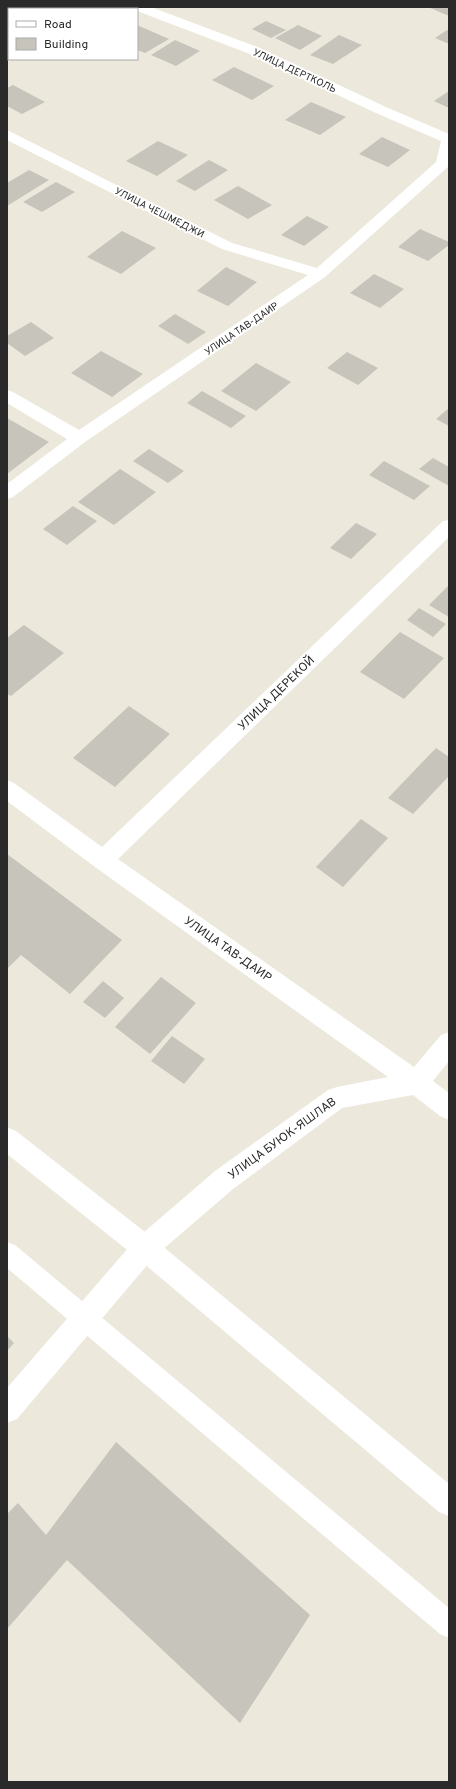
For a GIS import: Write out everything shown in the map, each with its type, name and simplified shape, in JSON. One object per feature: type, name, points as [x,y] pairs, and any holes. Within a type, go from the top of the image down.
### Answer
[{"type":"street","name":"УЛИЦА ДЕРТКОЛЬ","points":[[140,7],[254,51],[381,110],[449,139]]},
{"type":"street","name":"УЛИЦА ЧЕШМЕДЖИ","points":[[7,134],[227,246],[320,274]]},
{"type":"street","name":"УЛИЦА ТАВ-ДАИР","points":[[7,493],[79,438],[320,274],[443,164],[449,139]]},
{"type":"street","points":[[7,396],[79,438]]},
{"type":"street","name":"УЛИЦА ДЕРЕКОЙ","points":[[103,860],[449,526]]},
{"type":"street","name":"УЛИЦА ТАВ-ДАИР","points":[[7,790],[449,1108]]},
{"type":"street","points":[[416,1083],[449,1043]]},
{"type":"street","name":"УЛИЦА БУЮК-ЯШЛАВ","points":[[7,1409],[145,1248],[224,1180],[336,1098],[416,1083]]},
{"type":"street","points":[[7,1139],[145,1248],[449,1502]]},
{"type":"lane","points":[[7,1253],[449,1625]]},
{"type":"building","points":[[32,7],[78,7],[76,8]]},
{"type":"building","points":[[428,7],[449,7],[449,16]]},
{"type":"building","points":[[266,21],[286,30],[271,38],[252,29]]},
{"type":"building","points":[[138,25],[169,39],[145,53],[138,50]]},
{"type":"building","points":[[298,25],[322,36],[300,50],[275,38]]},
{"type":"building","points":[[447,30],[449,31],[449,44],[435,38]]},
{"type":"building","points":[[339,35],[362,45],[333,64],[310,55]]},
{"type":"building","points":[[175,40],[200,51],[176,66],[151,55]]},
{"type":"building","points":[[234,67],[274,86],[252,100],[212,80]]},
{"type":"building","points":[[13,85],[45,102],[22,114],[7,106],[7,88]]},
{"type":"building","points":[[449,91],[449,108],[434,101]]},
{"type":"building","points":[[311,102],[346,117],[320,135],[285,120]]},
{"type":"building","points":[[382,137],[410,150],[388,167],[359,154]]},
{"type":"building","points":[[158,141],[188,155],[157,176],[126,161]]},
{"type":"building","points":[[209,160],[228,170],[195,191],[176,181]]},
{"type":"building","points":[[29,170],[49,180],[7,206],[7,183]]},
{"type":"building","points":[[56,182],[75,192],[42,212],[23,202]]},
{"type":"building","points":[[238,186],[272,205],[248,219],[214,200]]},
{"type":"building","points":[[307,216],[329,227],[304,246],[281,235]]},
{"type":"building","points":[[420,229],[449,242],[449,245],[428,261],[398,247]]},
{"type":"building","points":[[122,231],[156,248],[121,274],[87,257]]},
{"type":"building","points":[[226,267],[257,282],[228,306],[197,291]]},
{"type":"building","points":[[374,274],[404,289],[380,308],[350,293]]},
{"type":"building","points":[[175,314],[206,332],[188,344],[158,326]]},
{"type":"building","points":[[31,322],[54,338],[25,356],[7,343],[7,336]]},
{"type":"building","points":[[101,351],[143,374],[112,397],[71,373]]},
{"type":"building","points":[[347,352],[378,368],[358,385],[327,368]]},
{"type":"building","points":[[256,363],[291,382],[256,411],[221,391]]},
{"type":"building","points":[[202,391],[246,416],[231,428],[187,403]]},
{"type":"building","points":[[449,408],[449,426],[436,419]]},
{"type":"building","points":[[7,418],[49,442],[7,474]]},
{"type":"building","points":[[149,449],[184,471],[168,483],[133,461]]},
{"type":"building","points":[[433,458],[449,467],[449,486],[419,469]]},
{"type":"building","points":[[384,461],[430,486],[414,500],[369,475]]},
{"type":"building","points":[[120,469],[156,492],[114,525],[78,502]]},
{"type":"building","points":[[73,506],[97,521],[67,545],[43,529]]},
{"type":"building","points":[[356,523],[377,534],[351,559],[330,548]]},
{"type":"building","points":[[449,585],[449,617],[429,605]]},
{"type":"building","points":[[419,608],[446,624],[433,637],[407,620]]},
{"type":"building","points":[[24,625],[64,653],[11,696],[7,694],[7,638]]},
{"type":"building","points":[[400,632],[444,658],[404,699],[360,672]]},
{"type":"building","points":[[129,706],[170,734],[115,787],[73,758]]},
{"type":"building","points":[[436,748],[449,757],[449,776],[413,814],[388,798]]},
{"type":"building","points":[[361,819],[388,838],[343,887],[316,867]]},
{"type":"building","points":[[7,854],[122,940],[70,994],[21,955],[7,969]]},
{"type":"building","points":[[161,977],[196,1003],[150,1054],[115,1027]]},
{"type":"building","points":[[103,981],[124,998],[105,1018],[83,1002]]},
{"type":"building","points":[[172,1036],[205,1059],[184,1084],[151,1061]]},
{"type":"building","points":[[7,1336],[14,1343],[7,1351]]},
{"type":"building","points":[[116,1442],[310,1615],[240,1723],[67,1560],[7,1629],[7,1514],[18,1503],[46,1535]]}]
